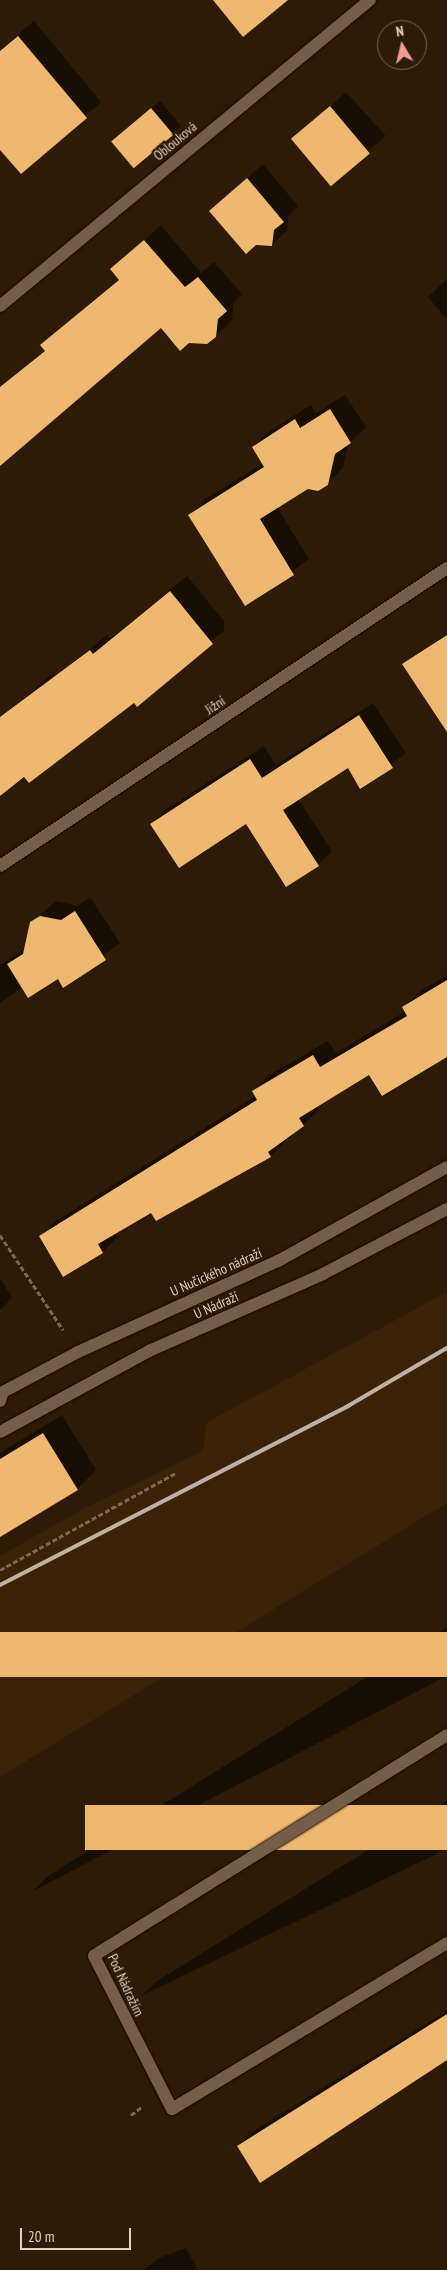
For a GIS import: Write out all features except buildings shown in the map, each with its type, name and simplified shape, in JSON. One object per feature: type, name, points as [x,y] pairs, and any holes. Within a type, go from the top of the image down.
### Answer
[{"type":"street","name":"Oblouková","points":[[0,306],[370,0]]},
{"type":"street","name":"Jižní","points":[[0,866],[447,568]]},
{"type":"street","name":"U Nučického nádraží","points":[[0,1401],[3,1392],[78,1352],[278,1261],[447,1167]]},
{"type":"street","name":"U Nádraží","points":[[0,1432],[151,1350],[323,1274],[447,1208]]},
{"type":"street","name":"Pod Nádražím","points":[[447,1735],[94,1956],[172,2109],[447,1943]]},
{"type":"path","points":[[0,1235],[78,1352]]},
{"type":"path","points":[[0,1570],[176,1473]]},
{"type":"shaded area","points":[[447,1292],[447,1503],[0,1777],[0,1556],[83,1509],[203,1451],[206,1423]]},
{"type":"railway","points":[[0,1585],[348,1406],[447,1348]]}]
